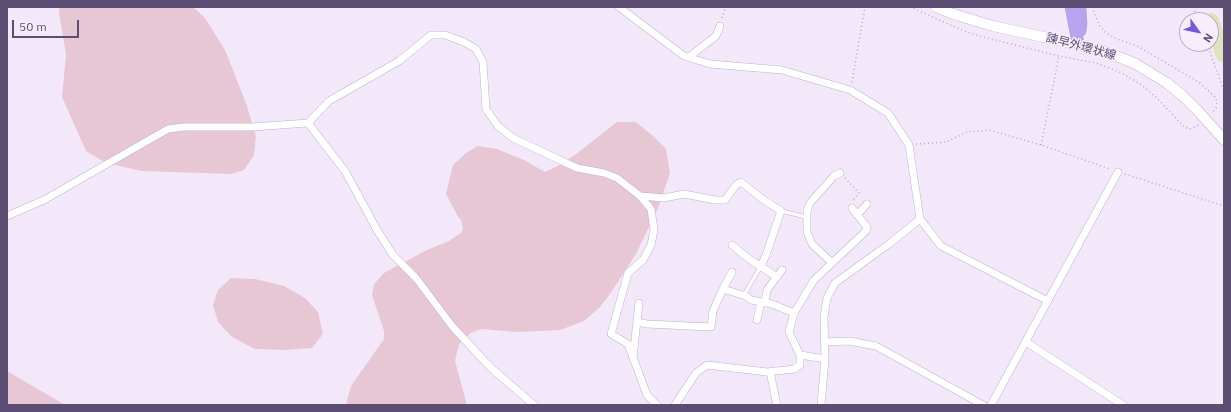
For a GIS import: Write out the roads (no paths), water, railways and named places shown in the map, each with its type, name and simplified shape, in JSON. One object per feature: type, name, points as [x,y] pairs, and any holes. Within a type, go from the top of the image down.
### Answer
[{"type":"highway","points":[[1070,7],[1078,43]]},
{"type":"highway","points":[[1078,43],[1081,24],[1080,7]]},
{"type":"main road","name":"諫早外環状線","points":[[936,7],[959,16],[993,26],[1078,43],[1134,63],[1167,83],[1183,96],[1198,110],[1224,140]]},
{"type":"street","points":[[619,7],[684,56],[710,64],[782,70],[850,90],[888,113],[909,145],[920,219],[941,246],[1048,300]]},
{"type":"street","points":[[689,57],[716,36],[720,26]]},
{"type":"street","points":[[7,216],[44,200],[168,129],[184,127],[253,127],[308,123],[329,101],[399,61],[431,35],[446,35],[464,42],[476,50],[483,62],[486,109],[498,126],[513,138],[577,168],[604,173],[618,178],[640,196],[651,209],[654,230],[651,245],[643,260],[628,273],[611,334],[628,344],[646,395],[657,405]]},
{"type":"street","points":[[308,123],[345,171],[377,230],[393,255],[416,278],[452,326],[490,367],[534,405]]},
{"type":"street","points":[[991,405],[1118,172]]},
{"type":"street","points":[[832,263],[812,244],[808,232],[807,211],[810,203],[834,176],[840,173]]},
{"type":"street","points":[[640,196],[664,198],[684,194],[715,200],[725,200],[736,185],[741,182],[761,198],[782,211],[761,266]]},
{"type":"street","points":[[857,215],[867,204]]},
{"type":"street","points":[[675,405],[696,373],[707,365],[770,372],[794,369],[800,366],[800,355],[789,332],[794,313],[814,280],[866,231],[867,227],[852,208]]},
{"type":"street","points":[[821,405],[825,360],[824,317],[826,298],[835,283],[889,244],[920,219]]},
{"type":"street","points":[[732,245],[777,277]]},
{"type":"street","points":[[758,320],[767,290],[782,270]]},
{"type":"street","points":[[637,322],[647,324],[711,327],[714,311],[732,272]]},
{"type":"street","points":[[723,289],[751,300],[763,302],[794,313]]},
{"type":"street","points":[[633,358],[639,303]]},
{"type":"street","points":[[824,342],[849,341],[876,346],[983,405]]},
{"type":"street","points":[[1026,342],[1123,405]]},
{"type":"street","points":[[800,355],[825,360]]},
{"type":"street","points":[[770,372],[777,405]]},
{"type":"lane","points":[[782,211],[807,217]]},
{"type":"lane","points":[[744,296],[761,266]]},
{"type":"waterway","points":[[1219,42],[1224,55]]}]
